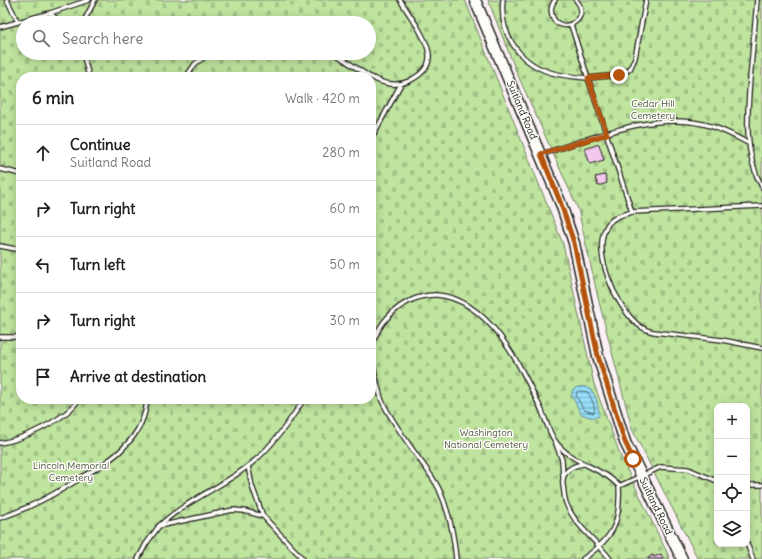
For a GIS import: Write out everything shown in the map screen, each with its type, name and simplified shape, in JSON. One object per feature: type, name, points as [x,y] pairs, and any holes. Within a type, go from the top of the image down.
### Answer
[{"type":"main road","name":"Suitland Road","points":[[475,0],[561,204],[574,243],[598,356],[625,442],[682,559]]},
{"type":"lane","points":[[7,0],[16,18]]},
{"type":"lane","points":[[42,16],[89,0]]},
{"type":"lane","points":[[87,16],[95,0]]},
{"type":"lane","points":[[376,79],[388,84],[401,84],[423,72],[430,60],[424,38],[400,0]]},
{"type":"lane","points":[[504,0],[503,18],[507,33],[514,47],[525,59],[547,72],[577,78],[619,75],[630,69],[636,58],[646,0]]},
{"type":"lane","points":[[556,0],[551,9],[553,18],[561,25],[571,25],[577,20],[580,14],[580,5],[576,0]]},
{"type":"lane","points":[[757,0],[750,83],[748,143],[755,170],[762,187]]},
{"type":"lane","points":[[0,27],[16,23]]},
{"type":"lane","points":[[571,25],[632,212]]},
{"type":"lane","points":[[85,60],[88,72]]},
{"type":"lane","points":[[189,72],[200,60]]},
{"type":"lane","points":[[345,60],[363,72]]},
{"type":"lane","points":[[376,130],[401,84]]},
{"type":"lane","points":[[541,154],[631,126],[674,121],[688,121],[717,128],[748,143]]},
{"type":"lane","points":[[0,169],[16,173]]},
{"type":"lane","points":[[762,206],[632,212],[617,217],[608,225],[602,237],[602,252],[607,277],[613,291],[635,322],[647,331],[722,340],[762,348]]},
{"type":"lane","points":[[0,246],[16,249]]},
{"type":"lane","points":[[376,334],[384,322],[393,313],[412,299],[421,296],[440,295],[449,297],[478,311],[503,339],[531,389],[562,460],[566,501],[569,509],[585,532],[610,559]]},
{"type":"lane","points":[[0,337],[16,337]]},
{"type":"lane","points":[[376,378],[382,402],[438,488],[452,529],[456,559]]},
{"type":"lane","points":[[0,443],[14,441],[29,435],[63,416],[75,404]]},
{"type":"lane","points":[[0,518],[26,509],[62,490],[118,453],[129,442],[140,425],[145,415],[146,404]]},
{"type":"lane","points":[[138,559],[146,544],[159,526],[174,513],[257,459],[278,435],[300,404]]},
{"type":"lane","points":[[555,442],[565,452],[604,474],[619,486]]},
{"type":"lane","points":[[563,478],[570,468],[575,465],[585,464]]},
{"type":"lane","points":[[248,466],[252,486],[263,516],[303,559]]},
{"type":"lane","points":[[619,486],[661,467],[688,469],[714,480]]},
{"type":"lane","points":[[750,485],[762,485]]},
{"type":"lane","points":[[583,559],[599,547],[613,529],[618,517],[619,486]]},
{"type":"lane","points":[[159,526],[233,510],[263,516]]},
{"type":"lane","points":[[748,547],[753,559]]},
{"type":"green space","name":"Washington National Cemetery","points":[[0,0],[465,0],[563,244],[594,384],[621,457],[670,559],[0,559]]},
{"type":"green space","name":"Cedar Hill Cemetery","points":[[488,0],[762,0],[762,559],[698,559],[632,429],[599,302],[578,209],[516,71]]},
{"type":"water","points":[[578,387],[587,387],[591,390],[598,404],[599,416],[592,417],[581,414],[572,396],[572,390]]},
{"type":"building","points":[[599,144],[604,160],[590,164],[585,149]]},
{"type":"building","points":[[605,175],[607,183],[598,186],[595,177]]},
{"type":"building","points":[[661,554],[663,559],[648,559],[653,555],[654,557]]},
{"type":"route","points":[[619,75],[588,78],[607,134],[541,154],[561,204],[574,243],[598,356],[625,442],[633,459]]},
{"type":"park label","name":"Lincoln Memorial Cemetery","points":[[71,470]]}]
